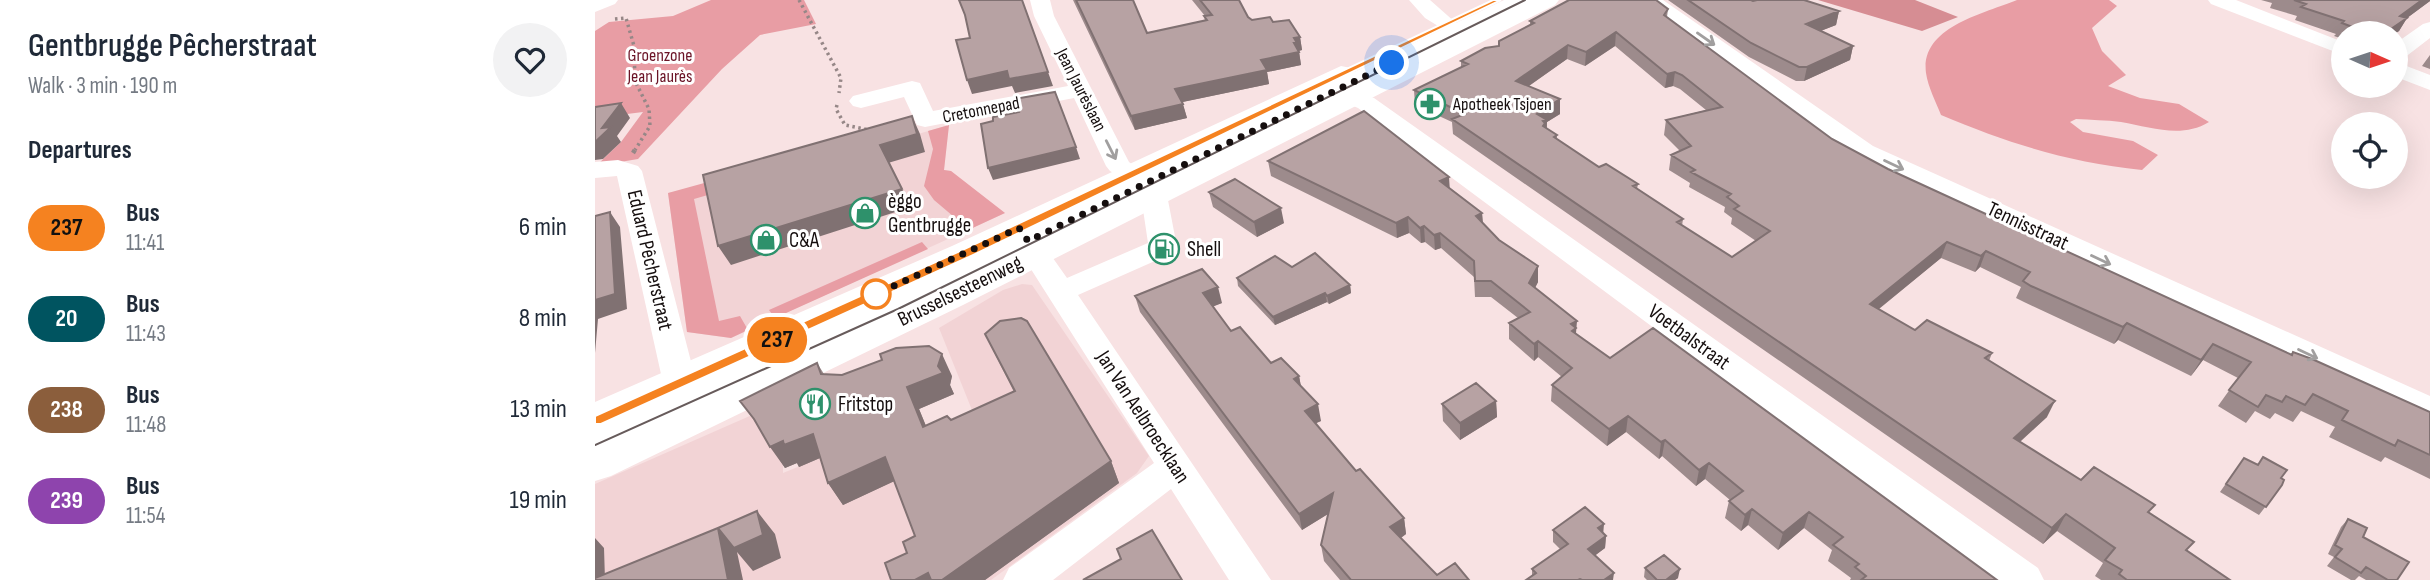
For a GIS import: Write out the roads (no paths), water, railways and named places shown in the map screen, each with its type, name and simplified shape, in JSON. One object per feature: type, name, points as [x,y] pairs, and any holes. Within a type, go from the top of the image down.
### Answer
[{"type":"main road","name":"Brusselsesteenweg","points":[[595,464],[792,373],[1028,241],[1496,0]]},
{"type":"main road","name":"Brusselsesteenweg","points":[[1143,184],[1352,97],[1548,0]]},
{"type":"main road","name":"Brusselsesteenweg","points":[[595,420],[1028,241]]},
{"type":"street","name":"Jean Jaurèslaan","points":[[1040,0],[1044,16],[1119,166],[1143,184]]},
{"type":"street","points":[[1419,0],[1431,14],[1447,24]]},
{"type":"street","points":[[595,440],[795,352],[1519,0]]},
{"type":"street","name":"Tennisstraat","points":[[1650,0],[1864,151],[2430,410]]},
{"type":"street","points":[[2218,0],[2331,44]]},
{"type":"street","points":[[2408,44],[2430,27]]},
{"type":"street","points":[[2408,74],[2430,83]]},
{"type":"street","name":"Cretonnepad","points":[[861,101],[912,88],[925,120],[1081,90]]},
{"type":"street","name":"Voetbalstraat","points":[[1352,97],[1388,119],[2024,580]]},
{"type":"street","name":"Eduard Pêcherstraat","points":[[606,169],[629,171],[680,383]]},
{"type":"street","points":[[1062,292],[1163,247],[1143,184]]},
{"type":"street","name":"Jan Van Aelbroecklaan","points":[[1028,241],[1251,580]]},
{"type":"street","points":[[1023,580],[1175,467]]},
{"type":"tram line","points":[[595,445],[898,309],[1525,0]]},
{"type":"place","name":"Apotheek Tsjoen","points":[[1430,104]]},
{"type":"place","name":"èggo Gentbrugge","points":[[865,213]]},
{"type":"place","name":"C&A","points":[[766,240]]},
{"type":"place","name":"Shell","points":[[1164,249]]},
{"type":"place","name":"Fritstop","points":[[815,404]]},
{"type":"park label","name":"Groenzone Jean Jaurès","points":[[660,65]]}]
